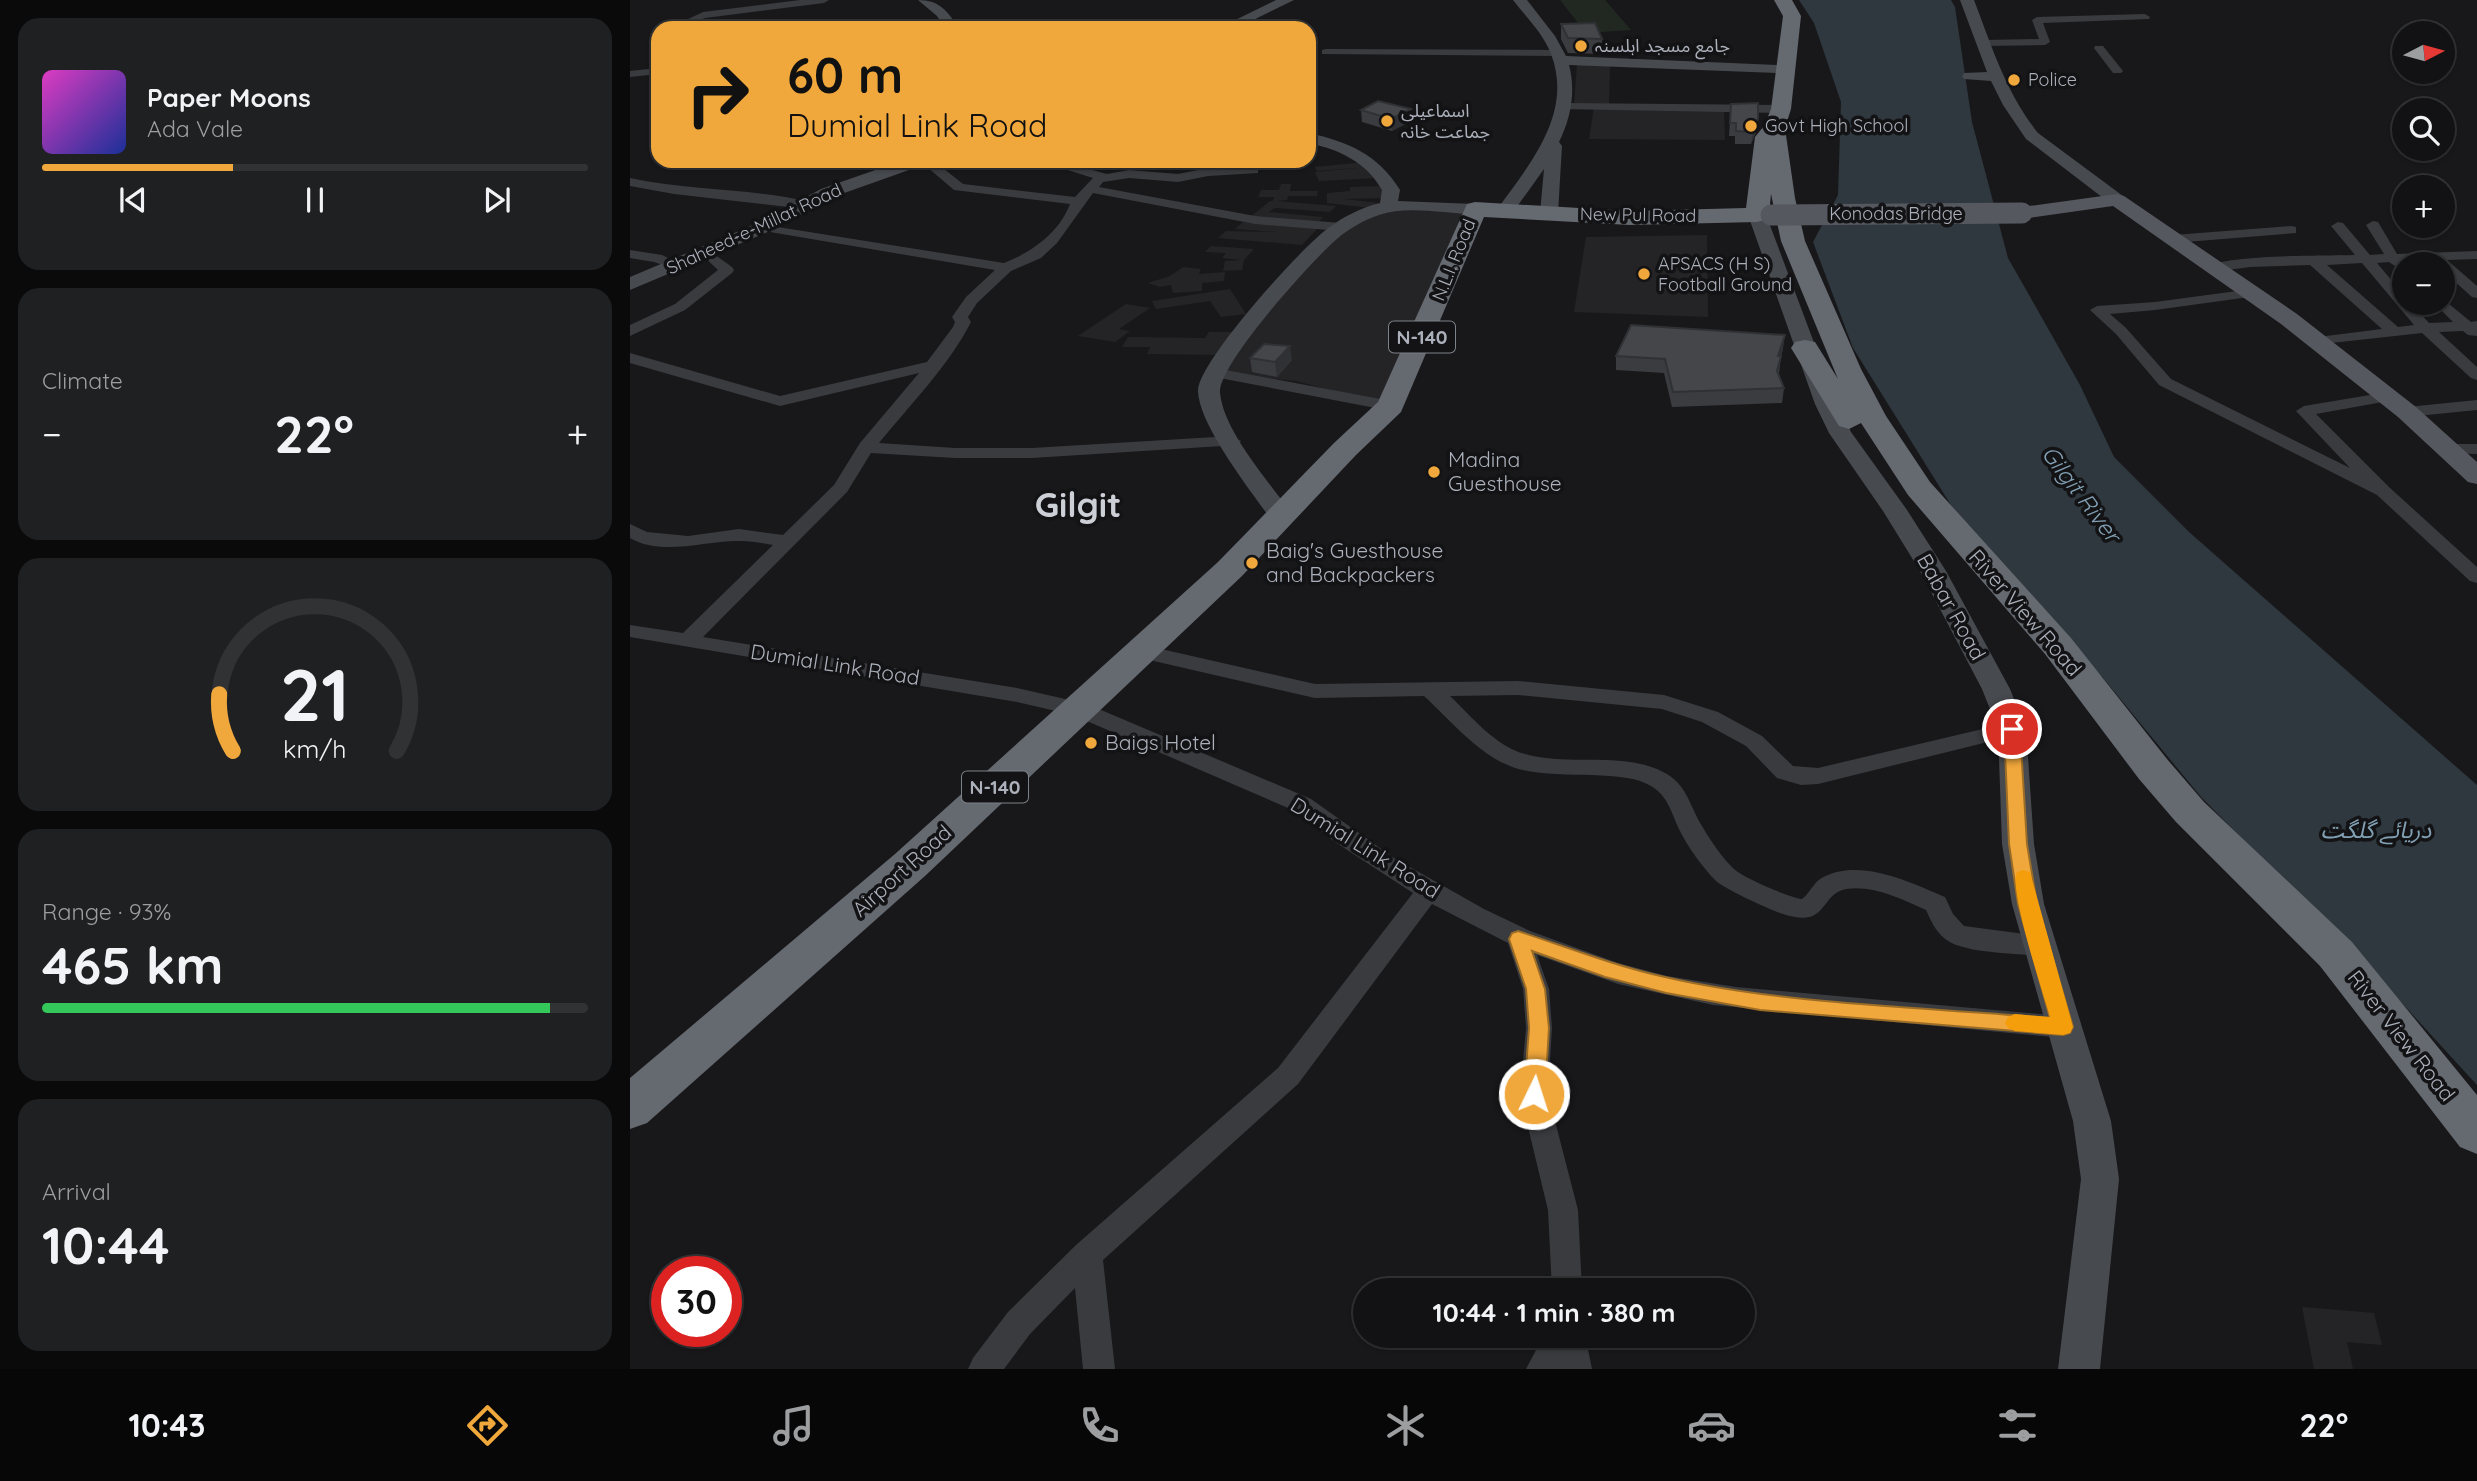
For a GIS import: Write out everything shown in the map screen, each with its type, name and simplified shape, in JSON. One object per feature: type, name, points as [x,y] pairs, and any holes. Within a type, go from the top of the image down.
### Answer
[{"type":"highway","name":"River View Road","points":[[1783,0],[1792,16],[1778,118],[1783,198],[1793,241],[1847,369],[1899,462],[1941,515],[2057,646],[2130,741],[2190,812],[2336,954],[2477,1132]]},
{"type":"highway","points":[[1764,215],[1766,137],[1778,118]]},
{"type":"highway","points":[[1475,209],[1505,211]]},
{"type":"highway","name":"N.L.I. Road","points":[[1345,449],[1391,406],[1475,209]]},
{"type":"highway","name":"New Pul Road","points":[[1505,211],[1652,218],[1764,215]]},
{"type":"highway","points":[[1805,348],[1863,444],[1883,471],[1898,486],[1941,515]]},
{"type":"highway","name":"Airport Road","points":[[630,1108],[910,865],[1230,569],[1345,449]]},
{"type":"main road","points":[[925,0],[942,13],[945,21]]},
{"type":"main road","points":[[1241,21],[1287,0]]},
{"type":"main road","points":[[1520,0],[1559,57],[1564,107],[1544,171],[1549,213]]},
{"type":"main road","points":[[1967,0],[1998,77],[2017,116],[2032,136],[2117,200],[2318,342],[2407,412],[2477,475]]},
{"type":"main road","points":[[1559,57],[1777,69]]},
{"type":"main road","points":[[1969,76],[1998,77]]},
{"type":"main road","points":[[1316,140],[1349,149],[1374,167],[1391,190],[1388,208]]},
{"type":"main road","name":"Shaheed-e-Millat Road","points":[[630,285],[764,227],[857,181],[896,168]]},
{"type":"main road","points":[[1505,211],[1544,171]]},
{"type":"main road","name":"Konodas Bridge","points":[[1764,215],[2022,213],[2117,200]]},
{"type":"main road","points":[[1281,516],[1232,442],[1210,401],[1209,387],[1215,373],[1314,248],[1341,227],[1371,211],[1388,208],[1475,209]]},
{"type":"main road","name":"Babar Road","points":[[1764,215],[1805,348],[1840,433],[1895,510],[1933,571],[1996,689],[2012,729],[2018,844],[2028,904],[2092,1121],[2100,1179],[2078,1369]]},
{"type":"street","points":[[691,21],[703,15],[824,0]]},
{"type":"street","points":[[1984,43],[2045,42],[2036,20],[2145,18],[2132,8]]},
{"type":"street","points":[[2099,48],[2117,71]]},
{"type":"street","points":[[1326,52],[1559,57]]},
{"type":"street","points":[[630,74],[651,72]]},
{"type":"street","points":[[1564,107],[1778,118]]},
{"type":"street","points":[[935,168],[959,187],[1077,201]]},
{"type":"street","points":[[1071,168],[1104,177],[1129,174],[1178,177],[1208,172],[1253,170]]},
{"type":"street","points":[[688,640],[841,488],[866,447],[960,328],[963,310],[1006,268],[1036,255],[1052,240],[1074,212],[1077,201],[1104,177]]},
{"type":"street","points":[[630,182],[682,192],[764,197],[806,205]]},
{"type":"street","points":[[1091,189],[1255,220],[1341,227]]},
{"type":"street","points":[[2373,225],[2392,256]]},
{"type":"street","points":[[2338,226],[2425,328],[2477,375]]},
{"type":"street","points":[[764,227],[1006,268]]},
{"type":"street","points":[[2173,239],[2291,230]]},
{"type":"street","points":[[630,331],[680,307],[727,270],[707,253]]},
{"type":"street","points":[[630,254],[657,258],[678,266]]},
{"type":"street","points":[[2455,257],[2475,258]]},
{"type":"street","points":[[2213,268],[2250,262],[2392,258]]},
{"type":"street","points":[[2313,260],[2396,333]]},
{"type":"street","points":[[2455,275],[2477,294]]},
{"type":"street","points":[[2252,293],[2155,306],[2097,310],[2121,331],[2165,382],[2383,491]]},
{"type":"street","points":[[2455,315],[2473,330]]},
{"type":"street","points":[[2318,342],[2425,328],[2473,330]]},
{"type":"street","points":[[630,358],[657,363],[756,397],[780,401],[933,365]]},
{"type":"street","points":[[1215,373],[1391,406]]},
{"type":"street","points":[[2388,397],[2304,411],[2383,491],[2477,577]]},
{"type":"street","points":[[2407,412],[2477,405]]},
{"type":"street","points":[[866,447],[955,453],[1032,453],[1232,442]]},
{"type":"street","points":[[2448,449],[2477,449]]},
{"type":"street","points":[[630,530],[642,537],[667,541],[696,541],[740,535],[789,541]]},
{"type":"street","name":"Dumial Link Road","points":[[630,631],[1004,693],[1079,709],[1303,805],[1332,828],[1429,890],[1518,939],[1605,969],[1666,985],[1760,1002],[2063,1027]]},
{"type":"street","points":[[1139,651],[1315,691],[1518,688],[1664,702],[1710,718],[1754,741],[1786,772],[1801,777],[1818,776],[2012,729]]},
{"type":"street","points":[[1430,690],[1496,750],[1518,761],[1546,766],[1633,771],[1658,780],[1678,797],[1691,829],[1726,876],[1787,906],[1805,909],[1814,904],[1828,886],[1846,880],[1889,883],[1919,894],[1936,904],[1943,920],[1955,933],[1973,939],[2040,946]]},
{"type":"street","points":[[984,1369],[1019,1324],[1087,1255],[1288,1076],[1429,890]]},
{"type":"street","points":[[1518,939],[1535,989],[1539,1028],[1534,1094],[1563,1210],[1566,1278]]},
{"type":"street","points":[[1087,1255],[1099,1369]]},
{"type":"street","points":[[1542,1369],[1554,1348]]},
{"type":"street","points":[[1572,1348],[1576,1369]]},
{"type":"shaded area","points":[[1560,0],[1605,0],[1631,30],[1586,33]]},
{"type":"shaded area","points":[[1577,64],[1610,64],[1609,104],[1574,104]]},
{"type":"shaded area","points":[[1594,107],[1724,108],[1725,140],[1589,139]]},
{"type":"shaded area","points":[[1365,162],[1378,178],[1319,181],[1315,172],[1357,168],[1317,171],[1316,167]]},
{"type":"shaded area","points":[[1281,184],[1291,184],[1290,191],[1318,191],[1317,196],[1288,196],[1287,200],[1277,201],[1336,206],[1330,212],[1275,208],[1269,212],[1323,217],[1318,223],[1250,217],[1273,201],[1274,197],[1258,197],[1261,190],[1279,190]]},
{"type":"shaded area","points":[[1381,186],[1385,198],[1344,199],[1379,203],[1370,208],[1327,203],[1327,193],[1350,191],[1350,187]]},
{"type":"shaded area","points":[[1474,209],[1391,406],[1296,381],[1215,373],[1322,242],[1371,211]]},
{"type":"shaded area","points":[[1243,222],[1319,227],[1302,245],[1218,238],[1226,231],[1276,232],[1235,229]]},
{"type":"shaded area","name":"APSACS (H S) Football Ground","points":[[1707,235],[1708,317],[1574,312],[1586,237]]},
{"type":"shaded area","points":[[1211,246],[1254,249],[1244,260],[1242,270],[1223,271],[1225,261],[1241,260],[1222,258],[1226,253],[1205,252]]},
{"type":"shaded area","points":[[1183,267],[1201,269],[1199,274],[1225,272],[1224,281],[1202,283],[1202,291],[1173,293],[1171,285],[1160,287],[1148,283],[1170,276]]},
{"type":"shaded area","points":[[1230,289],[1246,314],[1221,317],[1210,301],[1156,309],[1152,301]]},
{"type":"shaded area","points":[[1126,304],[1150,308],[1119,329],[1130,331],[1115,342],[1078,336]]},
{"type":"shaded area","points":[[1209,332],[1232,332],[1219,355],[1147,354],[1150,347],[1122,347],[1128,337],[1205,338]]},
{"type":"shaded area","points":[[2302,1307],[2374,1313],[2382,1345],[2347,1342],[2353,1369],[2314,1369]]},
{"type":"water","name":"دریائے گلگت","points":[[1799,0],[1951,0],[1955,7],[1972,122],[2008,258],[2080,385],[2114,457],[2189,532],[2477,785],[2477,1085],[2356,953],[2201,797],[2103,678],[1964,526],[1853,348],[1813,242],[1838,195],[1841,102],[1814,23]]},
{"type":"building","points":[[1595,23],[1602,39],[1568,38],[1561,24]]},
{"type":"building","points":[[1378,101],[1411,109],[1391,119],[1361,110]]},
{"type":"building","points":[[1758,103],[1758,118],[1753,132],[1736,131],[1736,123],[1730,123],[1731,104]]},
{"type":"building","points":[[1631,325],[1785,335],[1778,356],[1781,356],[1777,371],[1784,388],[1673,392],[1665,359],[1616,356]]},
{"type":"building","points":[[1264,344],[1290,346],[1275,362],[1250,358]]},
{"type":"slow traffic","points":[[2015,1023],[2063,1027],[2028,904],[2023,877]]},
{"type":"place","name":"جامع مسجد اہلسنہ","points":[[1581,46]]},
{"type":"place","name":"Police","points":[[2014,80]]},
{"type":"place","name":"اسماعیلی جماعت خانہ","points":[[1387,121]]},
{"type":"place","name":"Govt High School","points":[[1751,126]]},
{"type":"place","name":"APSACS (H S) Football Ground","points":[[1644,274]]},
{"type":"place","name":"Madina Guesthouse","points":[[1434,472]]},
{"type":"place","name":"Baig's Guesthouse and Backpackers","points":[[1252,563]]},
{"type":"place","name":"Baigs Hotel","points":[[1091,743]]},
{"type":"district","name":"Gilgit","points":[[1078,505]]},
{"type":"route","points":[[1534,1094],[1539,1028],[1535,989],[1518,939],[1605,969],[1666,985],[1760,1002],[2063,1027],[2028,904],[2018,844],[2012,729]]},
{"type":"water label","name":"Gilgit River","points":[[2081,494]]}]
